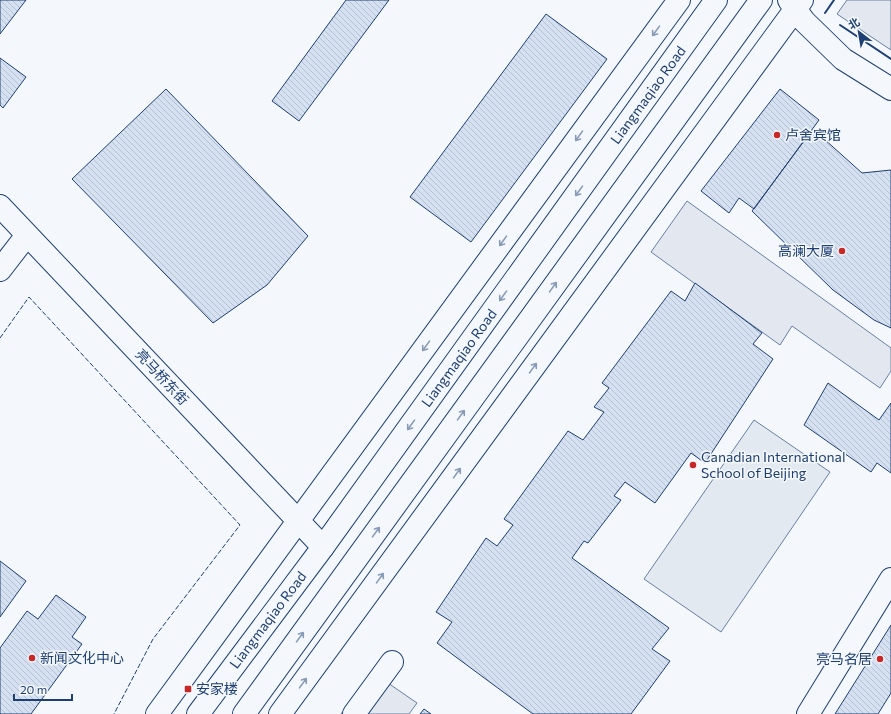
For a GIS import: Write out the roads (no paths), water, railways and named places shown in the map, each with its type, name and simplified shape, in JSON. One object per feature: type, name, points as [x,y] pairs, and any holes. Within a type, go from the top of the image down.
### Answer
[{"type":"street","points":[[157,714],[297,520],[680,0]]},
{"type":"street","name":"Liangmaqiao Road","points":[[198,714],[323,548],[716,0]]},
{"type":"street","points":[[244,714],[761,0]]},
{"type":"street","points":[[280,714],[796,4],[804,21],[843,59],[891,89]]},
{"type":"street","name":"亮马桥东街","points":[[0,206],[323,548]]},
{"type":"street","points":[[0,270],[27,234]]},
{"type":"street","points":[[808,714],[891,579]]},
{"type":"street","points":[[354,714],[392,662]]},
{"type":"place","name":"卢舍宾馆","points":[[777,135]]},
{"type":"place","name":"高澜大厦","points":[[842,251]]},
{"type":"place","name":"Canadian International School of Beijing","points":[[693,465]]},
{"type":"place","name":"新闻文化中心","points":[[32,658]]},
{"type":"place","name":"亮马名居","points":[[880,659]]},
{"type":"place","name":"安家楼","points":[[188,689]]}]
